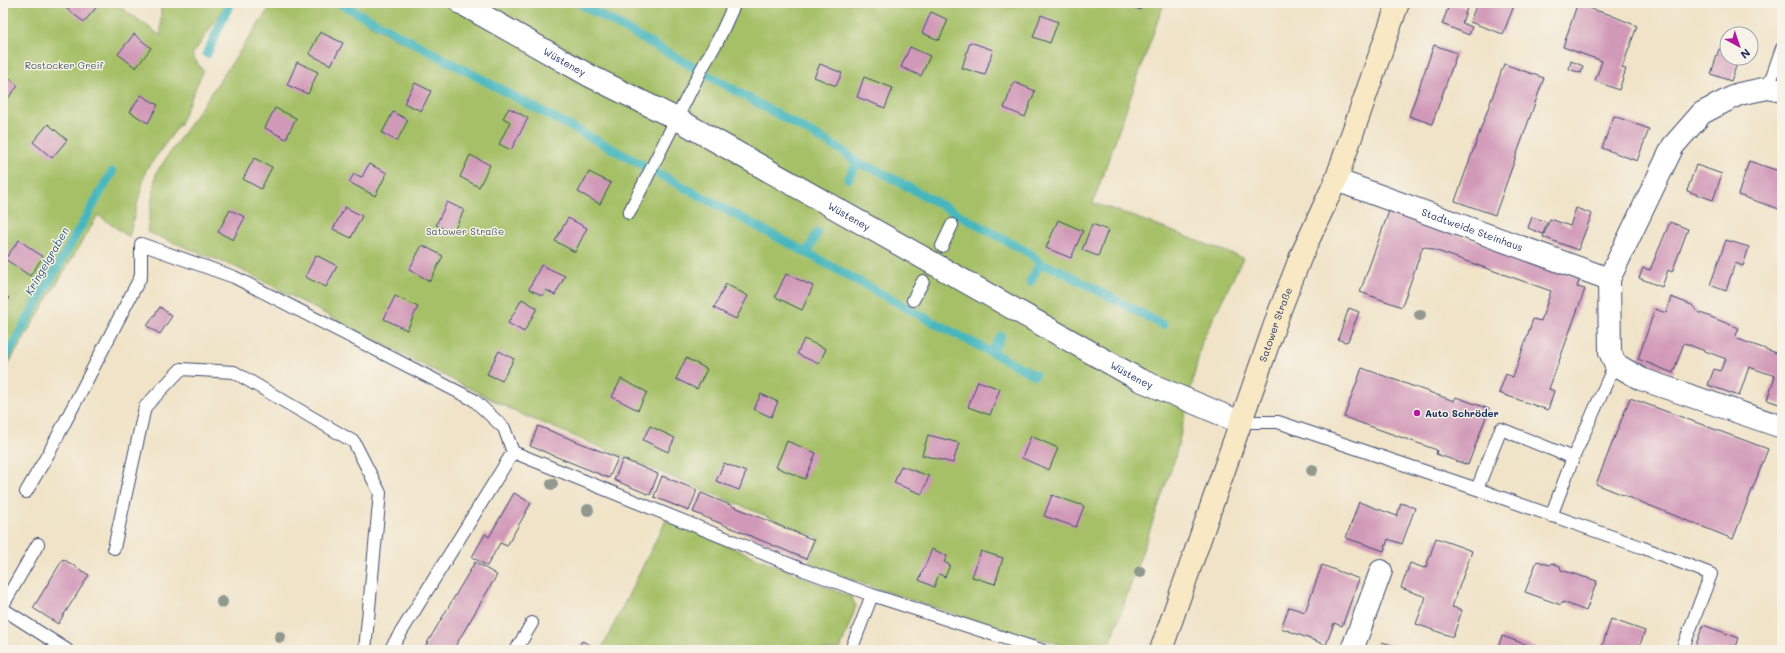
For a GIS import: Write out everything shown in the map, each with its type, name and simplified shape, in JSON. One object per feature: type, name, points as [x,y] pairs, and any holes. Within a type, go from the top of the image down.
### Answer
[{"type":"main road","name":"Satower Straße","points":[[1161,650],[1240,422],[1298,263],[1336,180],[1398,3]]},
{"type":"street","name":"Wüsteney","points":[[461,3],[590,76],[677,119],[1140,380],[1240,422]]},
{"type":"street","points":[[1775,90],[1739,94],[1702,113],[1673,146],[1609,279],[1610,352],[1615,364],[1641,379],[1782,427]]},
{"type":"street","name":"Stadtweide Steinhaus","points":[[1336,180],[1609,279]]},
{"type":"street","points":[[1352,650],[1381,571]]},
{"type":"lane","points":[[629,212],[652,169],[700,71],[718,40],[735,3]]},
{"type":"lane","points":[[1775,90],[1782,48]]},
{"type":"lane","points":[[942,246],[952,225]]},
{"type":"lane","points":[[26,492],[51,449],[141,276],[141,244],[234,277],[474,400],[504,428],[514,452],[804,570],[872,595],[1040,650]]},
{"type":"lane","points":[[913,300],[923,281]]},
{"type":"lane","points":[[1551,516],[1574,458],[1615,364]]},
{"type":"lane","points":[[114,548],[145,407],[181,369],[234,372],[354,442],[380,493],[365,650]]},
{"type":"lane","points":[[1240,422],[1278,422],[1477,489],[1641,547],[1711,574],[1682,650]]},
{"type":"lane","points":[[1477,489],[1501,429],[1574,458]]},
{"type":"lane","points":[[390,650],[514,452]]},
{"type":"lane","points":[[3,605],[38,544]]},
{"type":"lane","points":[[851,650],[872,595]]},
{"type":"lane","points":[[3,609],[67,650]]},
{"type":"lane","points":[[516,650],[532,623]]},
{"type":"green space","name":"Rostocker Greif","points":[[3,3],[115,3],[161,36],[161,9],[156,3],[228,3],[192,55],[203,71],[180,124],[146,170],[129,237],[98,215],[3,373]]},
{"type":"green space","points":[[273,3],[1164,3],[1093,203],[1124,213],[1243,258],[1202,341],[1175,458],[1108,650],[1073,650],[1053,642],[1000,629],[872,587],[808,563],[819,538],[523,415],[413,360],[238,268],[147,232],[156,173]],"holes":[[[368,24],[515,99],[514,99]]]},
{"type":"green space","points":[[666,520],[851,597],[856,606],[840,650],[601,650]]},
{"type":"building","points":[[72,3],[100,3],[84,22],[67,9]]},
{"type":"building","points":[[1124,3],[1143,3],[1140,10]]},
{"type":"building","points":[[1450,3],[1467,8],[1462,23],[1472,27],[1469,35],[1442,24]]},
{"type":"building","points":[[1477,3],[1515,3],[1503,34],[1470,22]]},
{"type":"building","points":[[1577,5],[1608,14],[1637,26],[1622,68],[1626,69],[1619,90],[1595,81],[1602,61],[1563,47]]},
{"type":"building","points":[[931,12],[948,20],[939,40],[922,33]]},
{"type":"building","points":[[1041,15],[1058,22],[1050,43],[1033,37]]},
{"type":"building","points":[[320,32],[343,43],[331,65],[309,54]]},
{"type":"building","points":[[134,34],[151,48],[136,68],[118,54]]},
{"type":"building","points":[[970,42],[993,50],[985,75],[962,68]]},
{"type":"building","points":[[1434,45],[1457,53],[1432,124],[1409,116]]},
{"type":"building","points":[[910,47],[930,56],[921,76],[901,67]]},
{"type":"building","points":[[1719,49],[1719,66],[1736,66],[1731,81],[1711,74]]},
{"type":"building","points":[[1571,61],[1583,66],[1581,73],[1569,69]]},
{"type":"building","points":[[297,62],[318,72],[308,94],[287,85]]},
{"type":"building","points":[[820,64],[842,73],[836,86],[814,77]]},
{"type":"building","points":[[1504,64],[1544,78],[1495,215],[1455,201]]},
{"type":"building","points":[[8,77],[18,86],[3,104],[3,82]]},
{"type":"building","points":[[864,77],[893,88],[885,108],[857,97]]},
{"type":"building","points":[[1014,82],[1035,91],[1025,117],[1004,108]]},
{"type":"building","points":[[415,83],[431,91],[421,111],[404,103]]},
{"type":"building","points":[[141,95],[158,105],[148,123],[130,112]]},
{"type":"building","points":[[275,108],[296,118],[286,139],[265,128]]},
{"type":"building","points":[[509,108],[528,118],[511,150],[499,144],[510,122],[503,118]]},
{"type":"building","points":[[393,112],[408,120],[397,141],[382,133]]},
{"type":"building","points":[[1614,116],[1649,129],[1637,161],[1602,148]]},
{"type":"building","points":[[48,124],[67,140],[52,158],[33,142]]},
{"type":"building","points":[[470,155],[490,165],[479,187],[460,177]]},
{"type":"building","points":[[254,158],[272,167],[261,189],[243,179]]},
{"type":"building","points":[[1749,161],[1782,172],[1782,210],[1738,195]]},
{"type":"building","points":[[369,164],[387,173],[375,196],[349,182],[354,174],[362,177]]},
{"type":"building","points":[[1696,165],[1722,174],[1713,200],[1687,191]]},
{"type":"building","points":[[589,172],[611,183],[600,204],[578,192]]},
{"type":"building","points":[[447,202],[464,210],[453,233],[436,225]]},
{"type":"building","points":[[345,207],[362,216],[351,238],[333,229]]},
{"type":"building","points":[[1576,208],[1592,214],[1578,250],[1543,237],[1550,219],[1570,226]]},
{"type":"building","points":[[230,210],[245,217],[233,240],[218,232]]},
{"type":"building","points":[[1389,211],[1580,278],[1577,287],[1585,289],[1549,389],[1554,391],[1548,410],[1499,393],[1506,374],[1513,377],[1533,319],[1541,321],[1551,291],[1423,246],[1402,307],[1360,292]]},
{"type":"building","points":[[1532,217],[1547,222],[1543,234],[1528,228]]},
{"type":"building","points":[[568,218],[587,228],[575,252],[555,241]]},
{"type":"building","points":[[1058,220],[1083,231],[1071,258],[1046,248]]},
{"type":"building","points":[[1670,222],[1688,229],[1672,272],[1668,270],[1662,287],[1639,278],[1643,268],[1650,270]]},
{"type":"building","points":[[1092,224],[1108,230],[1098,256],[1082,250]]},
{"type":"building","points":[[19,240],[43,257],[30,276],[5,259]]},
{"type":"building","points":[[1726,240],[1749,247],[1743,266],[1735,263],[1726,291],[1710,285]]},
{"type":"building","points":[[422,245],[443,256],[430,281],[409,270]]},
{"type":"building","points":[[316,255],[337,266],[326,287],[305,277]]},
{"type":"building","points":[[541,265],[565,276],[555,295],[546,290],[543,296],[529,289]]},
{"type":"building","points":[[786,274],[813,286],[802,310],[775,297]]},
{"type":"building","points":[[726,284],[748,296],[736,319],[714,308]]},
{"type":"building","points":[[3,293],[9,298],[3,306]]},
{"type":"building","points":[[395,296],[418,307],[407,330],[384,319]]},
{"type":"building","points":[[1671,297],[1692,305],[1698,312],[1739,328],[1735,338],[1782,355],[1782,405],[1767,400],[1775,376],[1749,367],[1739,396],[1708,385],[1714,369],[1720,371],[1726,359],[1684,343],[1673,373],[1638,359],[1655,309],[1666,313]]},
{"type":"building","points":[[522,299],[537,308],[524,332],[508,323]]},
{"type":"building","points":[[160,307],[172,316],[160,334],[147,326]]},
{"type":"building","points":[[1349,308],[1359,312],[1348,341],[1345,342],[1338,339]]},
{"type":"building","points":[[804,339],[826,349],[819,364],[797,354]]},
{"type":"building","points":[[499,351],[514,359],[502,381],[487,374]]},
{"type":"building","points":[[686,358],[707,369],[697,389],[676,379]]},
{"type":"building","name":"Auto Schröder","points":[[1362,368],[1454,401],[1456,397],[1489,409],[1468,465],[1436,454],[1437,450],[1344,417]]},
{"type":"building","points":[[621,379],[647,392],[638,410],[612,397]]},
{"type":"building","points":[[978,381],[1000,389],[990,415],[968,407]]},
{"type":"building","points":[[761,394],[778,402],[771,417],[754,409]]},
{"type":"building","points":[[1630,398],[1768,449],[1733,539],[1596,484]]},
{"type":"building","points":[[538,426],[618,458],[609,478],[530,446]]},
{"type":"building","points":[[650,426],[675,438],[668,452],[643,440]]},
{"type":"building","points":[[928,435],[959,443],[953,463],[922,455]]},
{"type":"building","points":[[1031,436],[1058,448],[1049,470],[1022,458]]},
{"type":"building","points":[[787,441],[816,453],[805,479],[776,467]]},
{"type":"building","points":[[623,459],[658,474],[650,495],[614,480]]},
{"type":"building","points":[[724,463],[746,472],[739,490],[716,481]]},
{"type":"building","points":[[901,466],[929,476],[922,494],[894,483]]},
{"type":"building","points":[[662,476],[697,490],[689,511],[654,497]]},
{"type":"building","points":[[514,493],[531,503],[507,546],[500,543],[487,566],[472,557],[485,534],[489,537]]},
{"type":"building","points":[[701,493],[814,540],[806,559],[693,512]]},
{"type":"building","points":[[1052,495],[1084,506],[1076,527],[1044,516]]},
{"type":"building","points":[[1359,502],[1397,516],[1401,503],[1415,508],[1402,544],[1388,539],[1384,551],[1346,538]]},
{"type":"building","points":[[1436,538],[1472,551],[1452,607],[1462,610],[1453,637],[1416,624],[1426,597],[1401,588],[1410,563],[1424,568],[1426,567]]},
{"type":"building","points":[[932,549],[947,556],[944,562],[950,565],[945,577],[939,574],[934,587],[919,580]]},
{"type":"building","points":[[981,551],[1003,558],[995,584],[972,577]]},
{"type":"building","points":[[63,559],[89,575],[58,624],[33,608]]},
{"type":"building","points":[[1537,561],[1549,565],[1552,563],[1560,566],[1561,570],[1597,581],[1586,611],[1563,602],[1561,605],[1525,592]]},
{"type":"building","points":[[475,562],[497,575],[453,650],[423,650]]},
{"type":"building","points":[[1322,565],[1359,579],[1342,626],[1334,623],[1326,645],[1281,628],[1289,607],[1305,612]]},
{"type":"building","points":[[1611,619],[1645,631],[1638,650],[1601,650]]},
{"type":"building","points":[[1703,625],[1739,638],[1735,650],[1694,650]]},
{"type":"building","points":[[1502,636],[1542,650],[1497,650]]},
{"type":"building","points":[[582,641],[601,650],[578,650]]},
{"type":"building","points":[[1382,642],[1405,650],[1379,650]]},
{"type":"waterway","name":"Kringelgraben","points":[[207,54],[230,3]]},
{"type":"waterway","points":[[339,3],[807,253],[929,320],[1035,375]]},
{"type":"waterway","points":[[579,3],[843,151],[857,163],[877,170],[1031,254],[1040,264],[1057,269],[1163,325]]},
{"type":"waterway","points":[[848,179],[857,163]]},
{"type":"waterway","name":"Kringelgraben","points":[[3,362],[112,172]]},
{"type":"waterway","points":[[807,253],[817,233]]},
{"type":"waterway","points":[[1030,282],[1040,264]]},
{"type":"waterway","points":[[992,352],[1001,336]]},
{"type":"place","name":"Auto Schröder","points":[[1417,413]]}]
